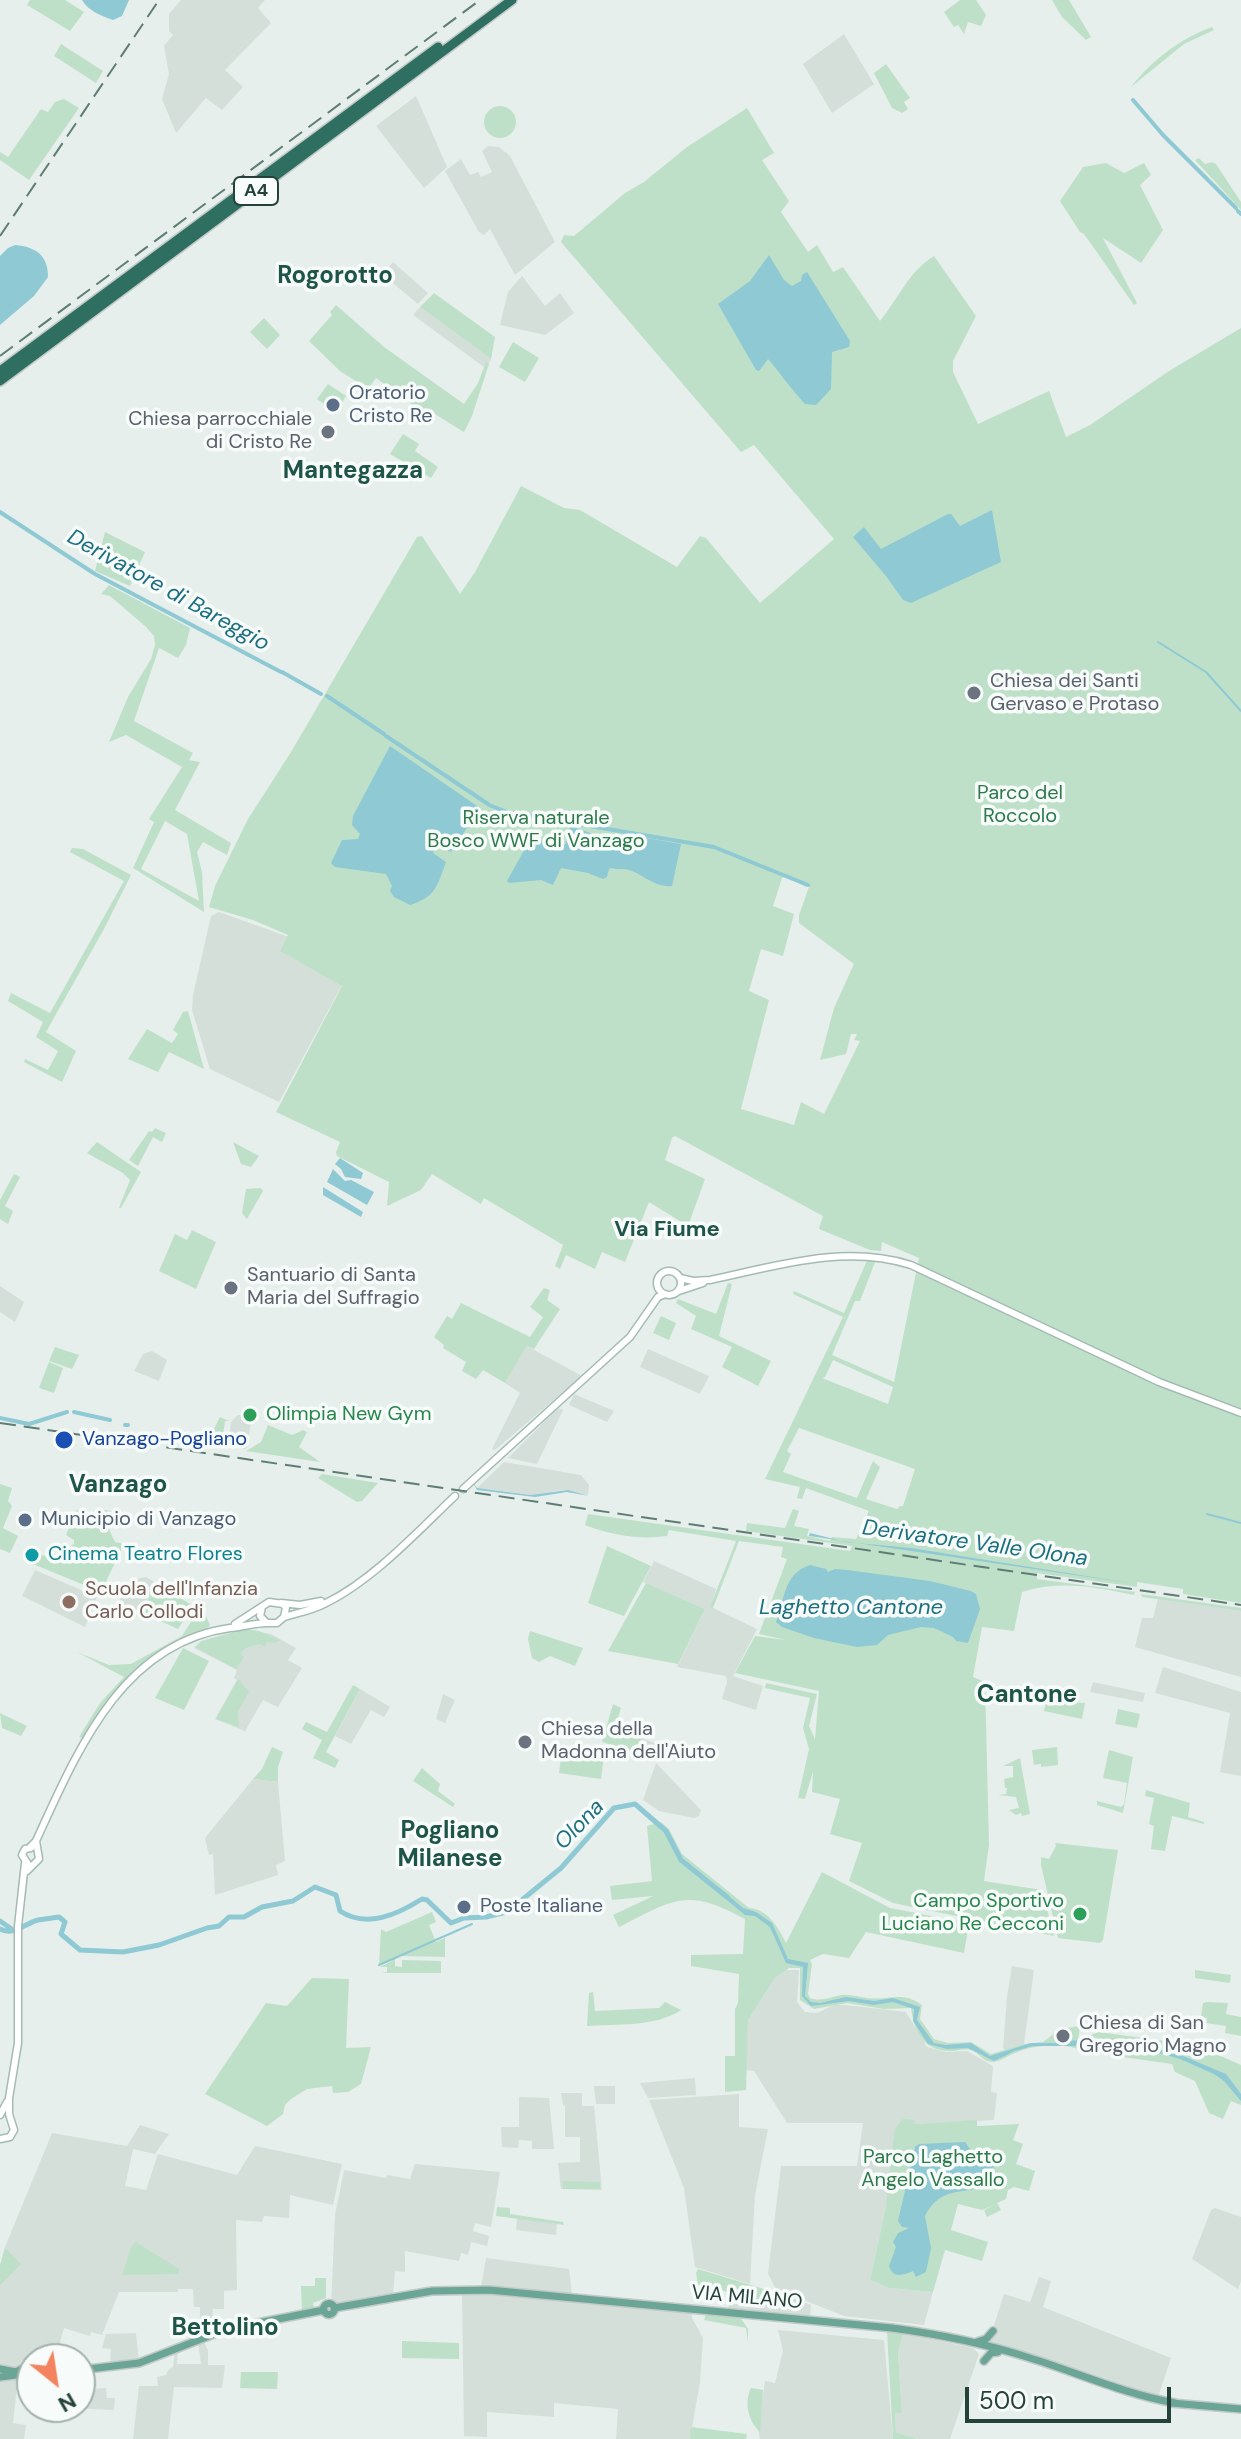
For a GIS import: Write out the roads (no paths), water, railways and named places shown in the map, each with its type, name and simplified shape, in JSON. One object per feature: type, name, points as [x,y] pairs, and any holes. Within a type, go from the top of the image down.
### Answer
[{"type":"highway","name":"A4","points":[[0,371],[502,0]]},
{"type":"highway","name":"A4","points":[[0,381],[512,0]]},
{"type":"main road","points":[[649,1312],[658,1280],[667,1271],[693,1281],[710,1280],[832,1256],[886,1258],[911,1265],[1159,1382],[1241,1413]]},
{"type":"main road","points":[[677,1292],[681,1287],[680,1278]]},
{"type":"main road","points":[[658,1280],[658,1287],[665,1294]]},
{"type":"main road","points":[[463,1489],[630,1337],[658,1297],[710,1280]]},
{"type":"main road","points":[[225,1628],[277,1623],[284,1617],[326,1603],[353,1586],[455,1496]]},
{"type":"main road","points":[[28,1864],[38,1860],[33,1849],[36,1841],[88,1734],[114,1696],[132,1677],[163,1654],[193,1638],[243,1621],[269,1602],[316,1603],[353,1586]]},
{"type":"main road","points":[[281,1603],[286,1608],[284,1617]]},
{"type":"main road","points":[[262,1607],[260,1616],[267,1623]]},
{"type":"main road","points":[[2,2141],[14,2130],[9,2098],[18,2043],[18,1930],[28,1864],[22,1854],[33,1849]]},
{"type":"main road","points":[[9,2098],[0,2115],[10,2119]]},
{"type":"main road","name":"VIA MILANO","points":[[96,2368],[139,2363],[227,2329],[324,2310],[330,2314],[334,2308],[432,2291],[479,2289],[892,2328],[1010,2353],[1146,2397],[1175,2403]]},
{"type":"main road","points":[[967,2342],[982,2341],[992,2335],[992,2345],[998,2350]]},
{"type":"main road","points":[[984,2361],[993,2352],[1023,2358]]},
{"type":"main road","name":"VIA MILANO","points":[[1010,2353],[1146,2400],[1241,2409]]},
{"type":"water","points":[[82,0],[129,0],[122,16],[113,20],[92,10]]},
{"type":"water","points":[[15,245],[39,254],[46,263],[48,277],[34,296],[0,325],[0,256]]},
{"type":"water","points":[[769,255],[784,280],[792,286],[801,281],[802,275],[807,272],[850,341],[849,347],[832,352],[831,389],[816,405],[805,404],[768,359],[759,371],[756,370],[718,304],[750,281]]},
{"type":"water","points":[[992,510],[1001,562],[911,603],[903,600],[853,537],[864,527],[881,549],[948,514],[960,526]]},
{"type":"water","points":[[390,746],[480,808],[451,852],[436,845],[433,853],[446,862],[438,884],[425,898],[410,905],[394,897],[386,874],[335,867],[331,863],[342,840],[358,839],[360,834],[352,825],[353,816]]},
{"type":"water","points":[[570,826],[614,841],[619,847],[623,846],[629,835],[681,844],[672,886],[659,885],[625,869],[612,868],[603,879],[561,868],[553,885],[541,880],[507,881],[527,845],[527,834],[562,848]]},
{"type":"water","points":[[340,1158],[363,1173],[361,1179],[345,1177],[335,1164]]},
{"type":"water","points":[[333,1169],[345,1181],[351,1180],[374,1192],[367,1205],[327,1182]]},
{"type":"water","points":[[323,1187],[363,1212],[361,1217],[323,1195]]},
{"type":"water","points":[[473,1483],[477,1488],[530,1495],[568,1490],[589,1496],[567,1492],[535,1497],[477,1490]]},
{"type":"water","points":[[810,1533],[840,1541],[809,1536]]},
{"type":"water","points":[[856,1543],[911,1548],[1136,1584]]},
{"type":"water","name":"Laghetto Cantone","points":[[810,1565],[828,1572],[847,1570],[930,1581],[971,1591],[976,1594],[980,1609],[968,1643],[956,1641],[934,1628],[921,1627],[888,1635],[877,1645],[857,1647],[782,1627],[776,1622],[789,1582],[801,1569]]},
{"type":"water","points":[[724,1892],[743,1908],[756,1912],[772,1923],[788,1959],[808,1963],[805,1996],[811,2002],[846,1997],[874,2001],[893,1998],[920,2007],[917,2020],[934,2043],[971,2043],[990,2056],[1031,2043],[1135,2043],[1183,2056],[1226,2074],[1241,2094],[1241,2101],[1214,2074],[1180,2059],[1135,2046],[1033,2046],[994,2061],[968,2048],[947,2049],[928,2044],[913,2021],[914,2009],[893,2002],[873,2005],[849,2001],[811,2006],[802,1996],[803,1967],[786,1963],[770,1927],[755,1916],[745,1915],[722,1896]]},
{"type":"water","points":[[965,2142],[970,2149],[993,2156],[996,2164],[991,2170],[992,2177],[976,2188],[941,2197],[933,2204],[925,2216],[931,2248],[926,2272],[916,2277],[913,2271],[896,2274],[889,2266],[896,2247],[893,2242],[898,2233],[909,2228],[902,2227],[898,2221],[915,2147],[919,2144]]},
{"type":"waterway","points":[[1133,100],[1163,135],[1236,208]]},
{"type":"waterway","points":[[1238,211],[1241,214]]},
{"type":"waterway","name":"Derivatore di Bareggio","points":[[0,512],[95,574],[281,672]]},
{"type":"waterway","points":[[1158,642],[1206,672],[1241,711]]},
{"type":"waterway","name":"Derivatore di Bareggio","points":[[282,672],[321,694]]},
{"type":"waterway","name":"Derivatore di Bareggio","points":[[327,696],[384,734]]},
{"type":"waterway","name":"Derivatore di Bareggio","points":[[386,736],[488,804]]},
{"type":"waterway","name":"Derivatore di Bareggio","points":[[489,805],[507,812],[714,847],[808,885]]},
{"type":"waterway","name":"Derivatore Valle Olona","points":[[0,1418],[29,1424],[67,1412]]},
{"type":"waterway","name":"Derivatore Valle Olona","points":[[74,1412],[110,1420]]},
{"type":"waterway","points":[[1207,1514],[1241,1523]]},
{"type":"waterway","name":"Olona","points":[[0,1929],[15,1930],[38,1920],[59,1917],[65,1922],[61,1934],[80,1950],[123,1952],[159,1945],[219,1926],[229,1917],[244,1917],[262,1907],[293,1901],[315,1887],[336,1895],[340,1911],[361,1919],[393,1914],[422,1899],[427,1900],[451,1923],[464,1918],[486,1917],[515,1910],[523,1899],[561,1868],[614,1808],[635,1804],[666,1831],[681,1860],[727,1897]]},
{"type":"waterway","name":"Olona","points":[[0,1921],[13,1930]]},
{"type":"waterway","points":[[379,1965],[472,1924]]},
{"type":"waterway","name":"Olona","points":[[1063,2043],[1089,2043]]},
{"type":"railway","points":[[0,236],[159,0]]},
{"type":"railway","points":[[0,356],[480,0]]},
{"type":"railway","points":[[0,1423],[1241,1605]]},
{"type":"place","name":"Oratorio Cristo Re","points":[[333,405]]},
{"type":"place","name":"Chiesa parrocchiale di Cristo Re","points":[[328,432]]},
{"type":"place","name":"Chiesa dei Santi Gervaso e Protaso","points":[[974,693]]},
{"type":"place","name":"Santuario di Santa Maria del Suffragio","points":[[231,1288]]},
{"type":"place","name":"Olimpia New Gym","points":[[250,1415]]},
{"type":"place","name":"Vanzago-Pogliano","points":[[64,1440]]},
{"type":"place","name":"Municipio di Vanzago","points":[[25,1520]]},
{"type":"place","name":"Cinema Teatro Flores","points":[[32,1555]]},
{"type":"place","name":"Scuola dell'Infanzia Carlo Collodi","points":[[69,1602]]},
{"type":"place","name":"Chiesa della Madonna dell'Aiuto","points":[[525,1742]]},
{"type":"place","name":"Poste Italiane","points":[[464,1907]]},
{"type":"place","name":"Campo Sportivo Luciano Re Cecconi","points":[[1080,1914]]},
{"type":"place","name":"Chiesa di San Gregorio Magno","points":[[1063,2036]]},
{"type":"district","name":"Rogorotto","points":[[335,277]]},
{"type":"district","name":"Mantegazza","points":[[353,472]]},
{"type":"district","name":"Via Fiume","points":[[667,1230]]},
{"type":"district","name":"Vanzago","points":[[118,1486]]},
{"type":"district","name":"Cantone","points":[[1027,1696]]},
{"type":"district","name":"Pogliano Milanese","points":[[450,1846]]},
{"type":"district","name":"Bettolino","points":[[225,2329]]},
{"type":"park label","name":"Parco del Roccolo","points":[[1020,806]]},
{"type":"park label","name":"Riserva naturale Bosco WWF di Vanzago","points":[[536,830]]},
{"type":"park label","name":"Parco Laghetto Angelo Vassallo","points":[[933,2170]]}]
